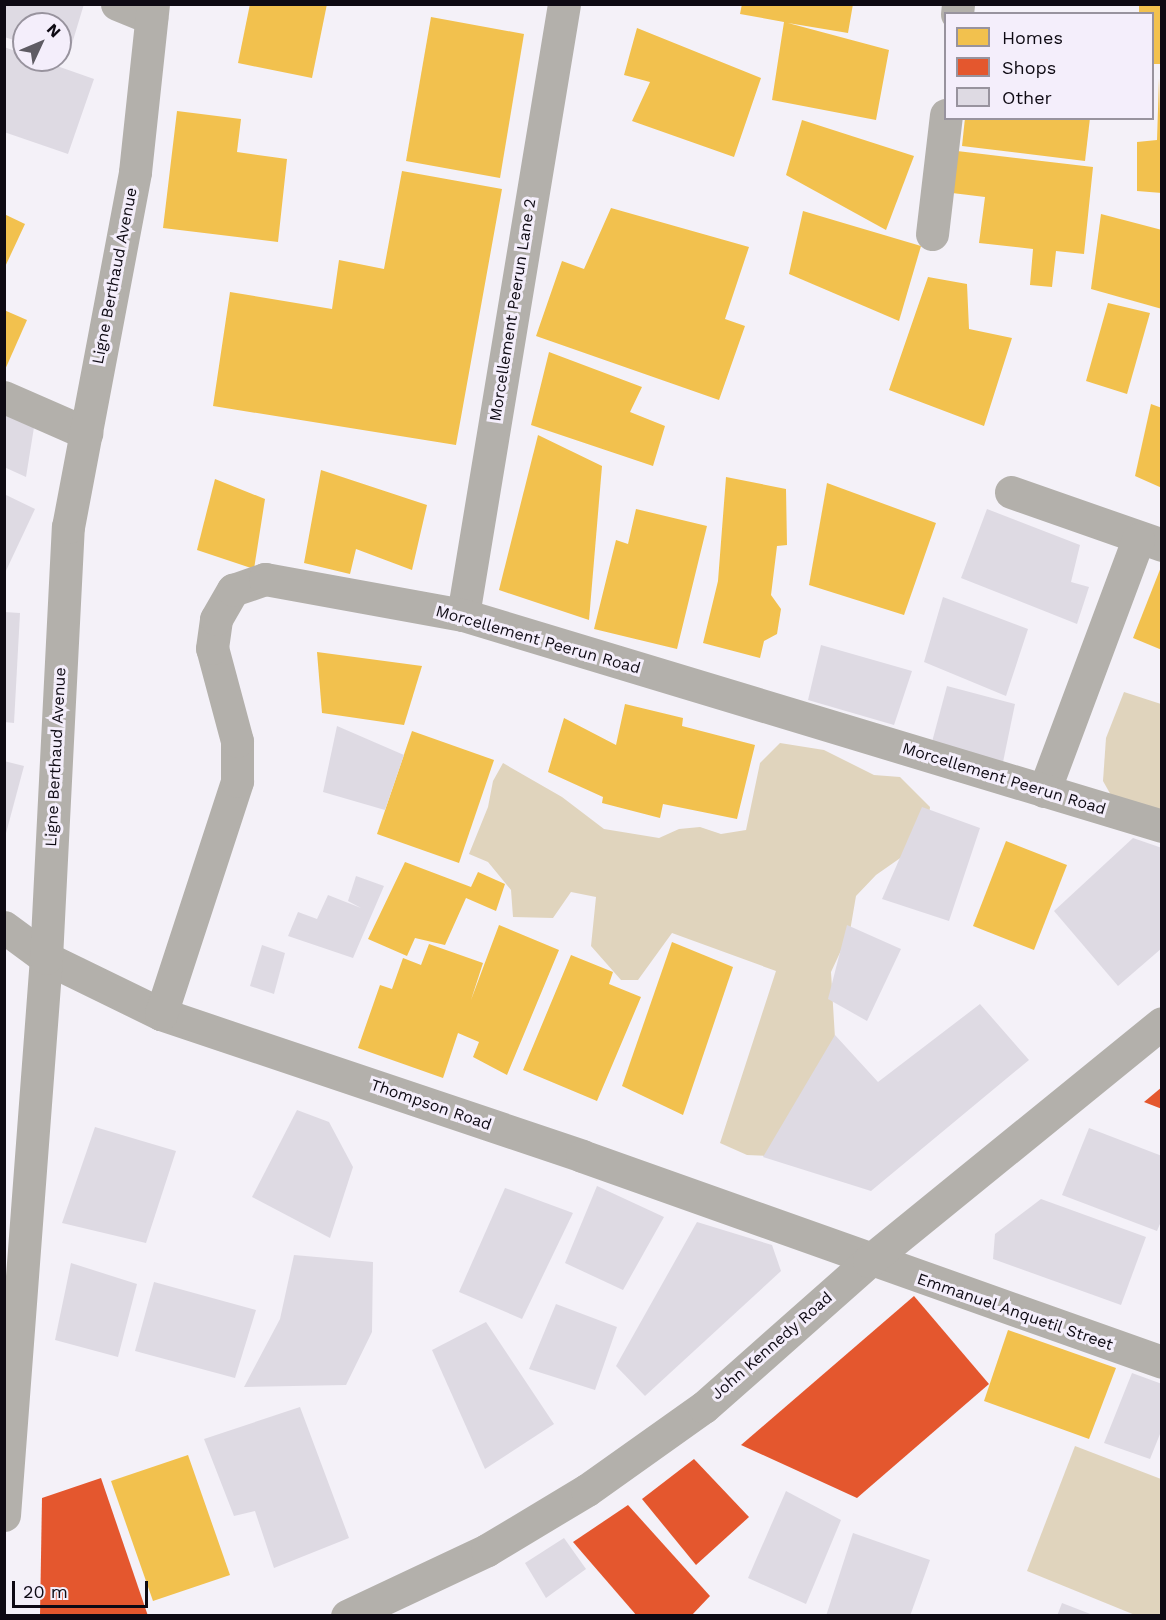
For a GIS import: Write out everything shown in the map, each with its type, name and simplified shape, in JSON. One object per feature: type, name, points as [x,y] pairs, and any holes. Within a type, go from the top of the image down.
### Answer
[{"type":"street","points":[[117,4],[152,11]]},
{"type":"street","name":"Morcellement Peerun Lane 2","points":[[463,615],[564,4]]},
{"type":"street","name":"Ligne Berthaud Avenue","points":[[4,1515],[45,958],[68,527],[135,172],[152,11]]},
{"type":"street","points":[[932,234],[944,120]]},
{"type":"street","points":[[4,397],[86,433]]},
{"type":"street","points":[[1011,492],[1150,542],[1044,791]]},
{"type":"street","name":"Morcellement Peerun Road","points":[[161,1014],[237,781],[237,741],[212,648],[216,619],[232,590],[265,579],[463,615],[1161,826]]},
{"type":"street","name":"Thompson Road","points":[[4,927],[45,958],[161,1014],[582,1156],[869,1261]]},
{"type":"street","name":"John Kennedy Road","points":[[347,1616],[487,1550],[587,1491],[704,1407],[869,1261],[1161,1023]]},
{"type":"street","name":"Emmanuel Anquetil Street","points":[[869,1261],[1161,1362]]},
{"type":"shaded area","points":[[1124,692],[1161,704],[1161,813],[1116,804],[1103,781],[1106,738]]},
{"type":"shaded area","points":[[780,743],[824,750],[874,775],[900,777],[930,807],[926,840],[876,875],[856,896],[850,931],[831,972],[839,1104],[787,1157],[747,1155],[720,1143],[776,971],[672,933],[638,980],[621,980],[591,946],[596,897],[571,892],[553,918],[513,917],[511,890],[488,862],[469,854],[488,807],[493,781],[503,763],[562,797],[604,829],[659,838],[679,829],[700,827],[721,834],[746,830],[760,763]]},
{"type":"shaded area","points":[[1075,1446],[1161,1479],[1161,1615],[1135,1615],[1027,1571]]},
{"type":"building: Homes","points":[[250,4],[327,4],[312,78],[238,63]]},
{"type":"building: Homes","points":[[742,4],[853,4],[848,33],[788,23],[889,50],[876,120],[772,100],[784,22],[740,14]]},
{"type":"building: Homes","points":[[1139,4],[1162,4],[1162,64],[1154,64],[1154,12],[1139,12]]},
{"type":"building: Homes","points":[[431,17],[524,34],[500,178],[406,161]]},
{"type":"building: Homes","points":[[637,28],[761,78],[734,157],[632,121],[650,82],[624,75]]},
{"type":"building: Homes","points":[[1159,78],[1162,193],[1137,191],[1137,142],[1157,140]]},
{"type":"building: Homes","points":[[177,111],[241,119],[237,152],[287,159],[278,242],[163,228]]},
{"type":"building: Homes","points":[[802,120],[914,156],[886,230],[786,175]]},
{"type":"building: Homes","points":[[965,120],[1090,120],[1085,161],[962,146]]},
{"type":"building: Homes","points":[[957,151],[1093,167],[1084,254],[1056,251],[1052,287],[1030,285],[1033,249],[979,243],[985,197],[952,193]]},
{"type":"building: Homes","points":[[402,171],[502,189],[456,445],[213,406],[230,292],[332,309],[339,260],[384,269]]},
{"type":"building: Homes","points":[[611,208],[749,247],[725,319],[745,326],[719,400],[536,336],[562,261],[584,269]]},
{"type":"building: Homes","points":[[803,211],[921,246],[899,321],[789,274]]},
{"type":"building: Homes","points":[[4,214],[25,224],[4,269]]},
{"type":"building: Homes","points":[[1101,214],[1162,230],[1162,309],[1091,289]]},
{"type":"building: Homes","points":[[928,277],[967,284],[969,329],[1012,338],[984,426],[889,390]]},
{"type":"building: Homes","points":[[1108,303],[1150,313],[1127,394],[1086,381]]},
{"type":"building: Homes","points":[[4,310],[27,320],[4,372]]},
{"type":"building: Homes","points":[[549,352],[642,387],[630,412],[665,426],[653,466],[531,425]]},
{"type":"building: Homes","points":[[1151,404],[1162,408],[1162,488],[1135,476]]},
{"type":"building: Homes","points":[[538,435],[602,466],[589,620],[499,590]]},
{"type":"building: Homes","points":[[321,470],[427,505],[412,570],[356,549],[350,574],[304,563]]},
{"type":"building: Homes","points":[[726,477],[786,489],[787,545],[777,546],[771,595],[781,609],[777,634],[764,641],[760,658],[703,643],[718,581]]},
{"type":"building: Homes","points":[[215,479],[265,499],[254,569],[197,550]]},
{"type":"building: Homes","points":[[827,483],[936,523],[904,615],[809,585]]},
{"type":"building: Homes","points":[[636,509],[707,526],[677,649],[594,629],[616,540],[628,544]]},
{"type":"building: Homes","points":[[1162,567],[1162,650],[1133,638]]},
{"type":"building: Homes","points":[[317,652],[422,666],[404,725],[322,713]]},
{"type":"building: Homes","points":[[625,704],[683,718],[682,726],[755,745],[737,819],[663,804],[660,818],[602,803],[603,797],[548,772],[564,718],[616,745]]},
{"type":"building: Homes","points":[[412,731],[494,760],[459,863],[377,834]]},
{"type":"building: Homes","points":[[1006,841],[1067,865],[1034,950],[973,926]]},
{"type":"building: Homes","points":[[405,862],[471,887],[478,872],[505,884],[496,911],[466,898],[445,945],[415,938],[407,956],[368,939]]},
{"type":"building: Homes","points":[[499,925],[559,950],[507,1075],[473,1057],[479,1042],[458,1033],[443,1078],[358,1048],[380,985],[392,989],[403,958],[421,965],[429,944],[483,963],[471,1000]]},
{"type":"building: Homes","points":[[672,942],[733,967],[683,1115],[622,1086]]},
{"type":"building: Homes","points":[[571,955],[613,972],[609,984],[641,997],[597,1101],[523,1070]]},
{"type":"building: Homes","points":[[1008,1330],[1116,1368],[1089,1439],[984,1401]]},
{"type":"building: Homes","points":[[188,1455],[230,1575],[153,1601],[111,1481]]},
{"type":"building: Shops","points":[[1162,1087],[1162,1109],[1144,1102]]},
{"type":"building: Shops","points":[[914,1296],[989,1384],[857,1498],[741,1445]]},
{"type":"building: Shops","points":[[694,1459],[749,1517],[696,1565],[642,1499]]},
{"type":"building: Shops","points":[[101,1478],[148,1616],[40,1616],[42,1498]]},
{"type":"building: Shops","points":[[628,1505],[710,1596],[691,1616],[637,1616],[573,1542]]},
{"type":"building: Other","points":[[4,4],[84,4],[72,44],[72,12],[12,12],[12,39],[4,37]]},
{"type":"building: Other","points":[[4,47],[12,50],[12,72],[72,71],[94,79],[68,154],[4,132]]},
{"type":"building: Other","points":[[4,406],[35,421],[26,477],[4,467]]},
{"type":"building: Other","points":[[4,494],[35,509],[4,575]]},
{"type":"building: Other","points":[[987,509],[1080,545],[1071,582],[1089,587],[1077,624],[961,578]]},
{"type":"building: Other","points":[[943,597],[1028,629],[1006,696],[924,662]]},
{"type":"building: Other","points":[[4,612],[20,613],[14,723],[4,722]]},
{"type":"building: Other","points":[[821,645],[912,671],[894,725],[808,700]]},
{"type":"building: Other","points":[[947,686],[1015,704],[1003,762],[932,742]]},
{"type":"building: Other","points":[[337,726],[404,755],[385,810],[323,792]]},
{"type":"building: Other","points":[[4,761],[24,766],[5,837],[4,837]]},
{"type":"building: Other","points":[[922,807],[980,828],[949,921],[882,899]]},
{"type":"building: Other","points":[[1133,838],[1162,848],[1162,948],[1118,986],[1054,911]]},
{"type":"building: Other","points":[[356,876],[384,886],[353,958],[288,936],[298,912],[317,919],[328,895],[361,908],[348,901]]},
{"type":"building: Other","points":[[847,925],[901,949],[867,1021],[828,999]]},
{"type":"building: Other","points":[[262,945],[285,953],[274,994],[250,986]]},
{"type":"building: Other","points":[[980,1004],[1029,1060],[871,1191],[763,1157],[835,1035],[878,1082]]},
{"type":"building: Other","points":[[297,1110],[329,1122],[353,1167],[330,1238],[252,1197]]},
{"type":"building: Other","points":[[95,1127],[176,1151],[146,1243],[62,1223]]},
{"type":"building: Other","points":[[1089,1128],[1162,1156],[1162,1219],[1157,1231],[1062,1195]]},
{"type":"building: Other","points":[[597,1186],[664,1217],[623,1290],[565,1263]]},
{"type":"building: Other","points":[[505,1188],[573,1213],[522,1319],[459,1292]]},
{"type":"building: Other","points":[[1041,1199],[1146,1237],[1121,1305],[993,1259],[995,1234]]},
{"type":"building: Other","points":[[697,1222],[772,1245],[781,1271],[645,1396],[616,1366]]},
{"type":"building: Other","points":[[294,1255],[373,1262],[372,1332],[346,1385],[244,1387],[280,1319]]},
{"type":"building: Other","points":[[71,1263],[137,1284],[118,1357],[55,1340]]},
{"type":"building: Other","points":[[154,1282],[256,1310],[235,1378],[135,1351]]},
{"type":"building: Other","points":[[556,1304],[617,1327],[595,1390],[529,1369]]},
{"type":"building: Other","points":[[486,1322],[554,1424],[485,1469],[432,1350]]},
{"type":"building: Other","points":[[1132,1373],[1162,1384],[1162,1429],[1150,1459],[1104,1443]]},
{"type":"building: Other","points":[[300,1407],[349,1538],[274,1568],[255,1511],[234,1516],[204,1439]]},
{"type":"building: Other","points":[[786,1491],[841,1520],[806,1604],[748,1578]]},
{"type":"building: Other","points":[[853,1533],[930,1560],[910,1616],[826,1616]]},
{"type":"building: Other","points":[[564,1538],[586,1569],[546,1598],[525,1563]]},
{"type":"building: Other","points":[[1062,1603],[1093,1615],[1093,1616],[1057,1616]]}]
